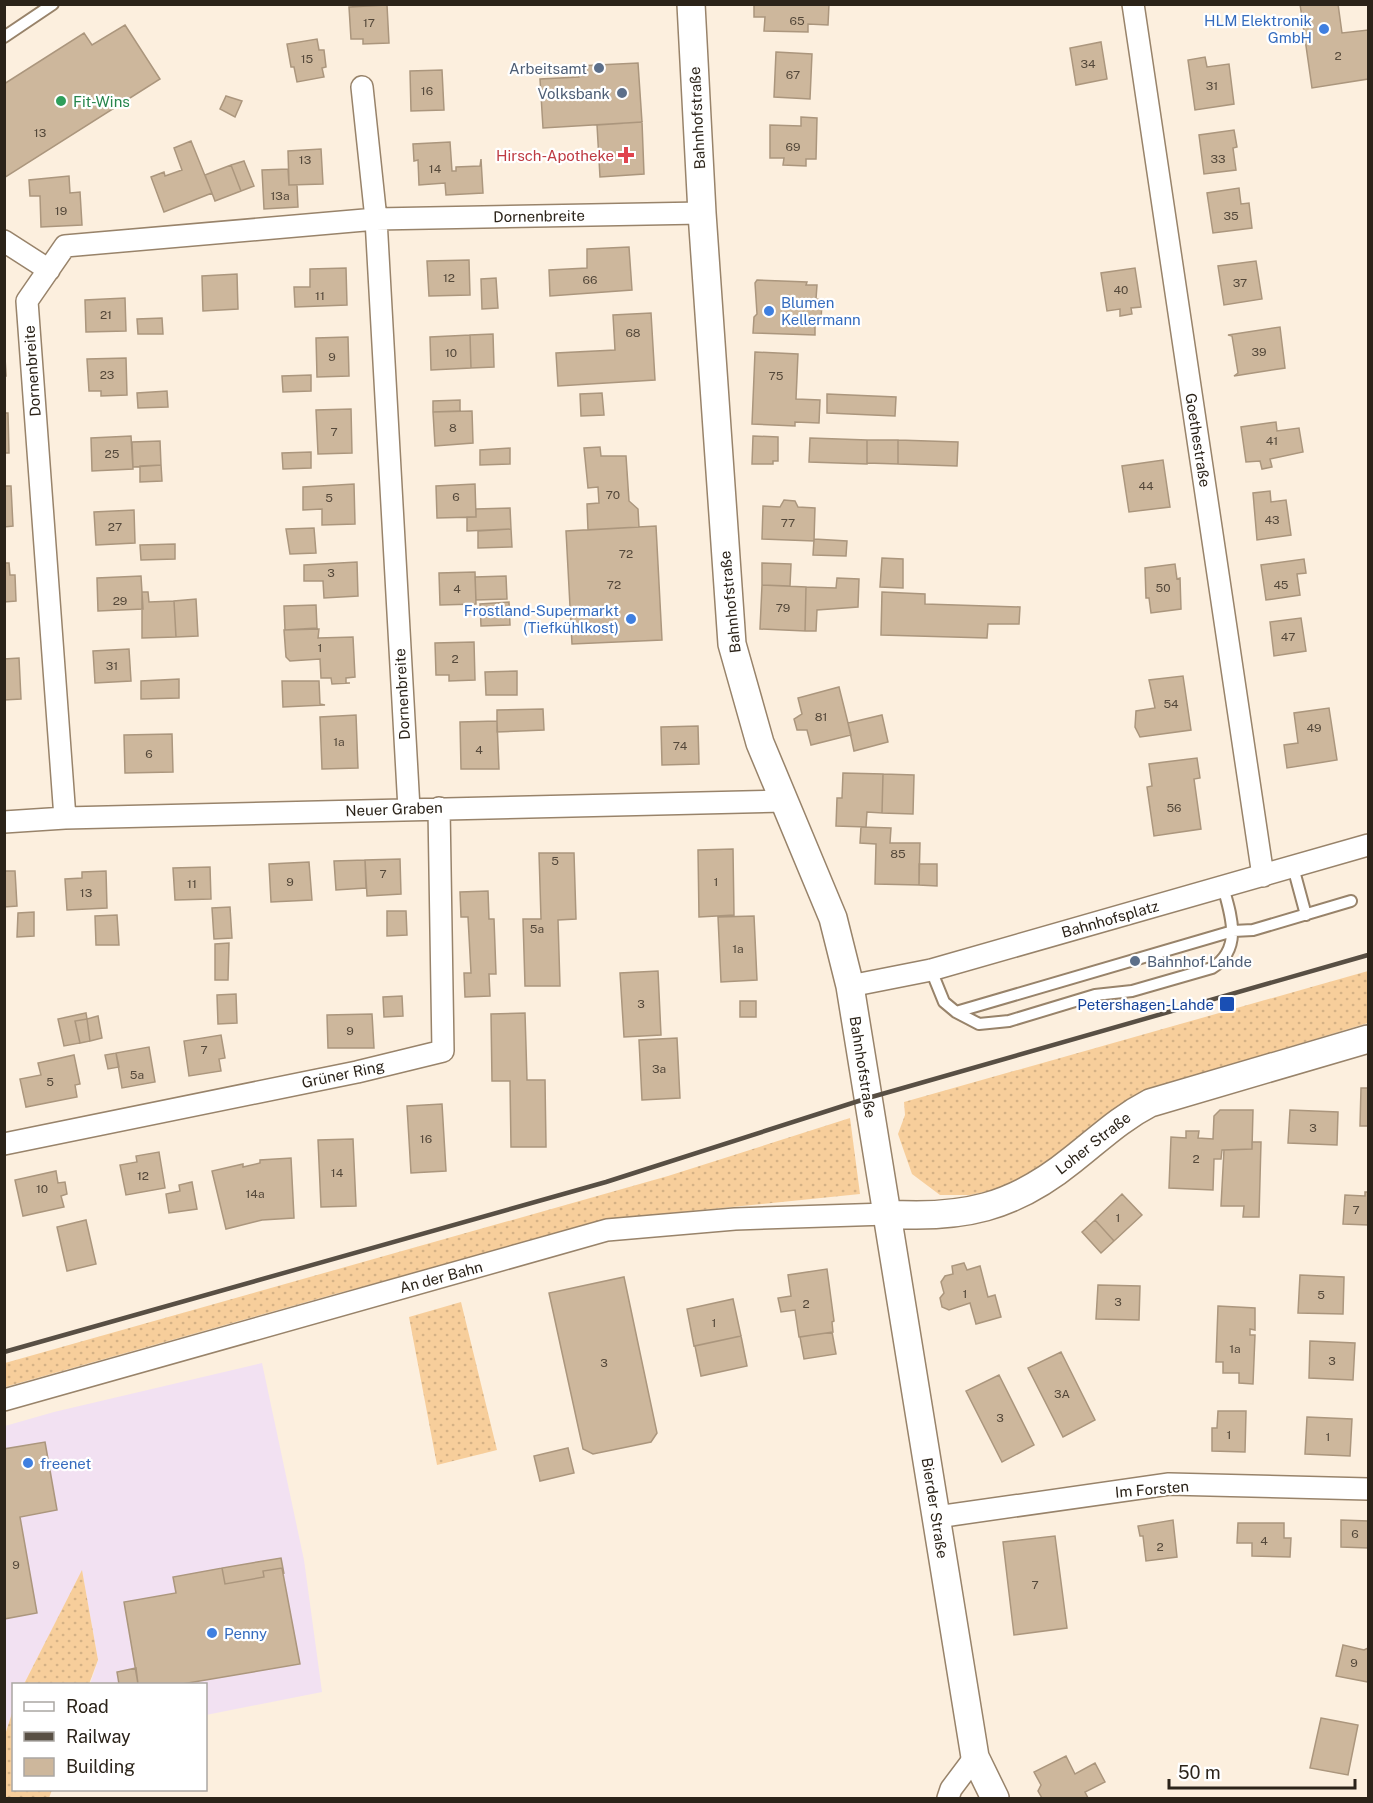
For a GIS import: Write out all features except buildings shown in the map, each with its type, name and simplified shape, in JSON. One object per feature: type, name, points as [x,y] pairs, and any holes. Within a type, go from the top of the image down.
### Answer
[{"type":"street","name":"Bahnhofstraße","points":[[691,4],[702,213],[732,644],[760,742],[833,918],[850,986],[887,1214]]},
{"type":"street","name":"Goethestraße","points":[[1133,4],[1263,876]]},
{"type":"street","name":"Dornenbreite","points":[[362,87],[376,219],[409,809]]},
{"type":"street","name":"Dornenbreite","points":[[65,818],[27,301],[65,246],[376,219],[702,213]]},
{"type":"street","points":[[4,241],[49,270]]},
{"type":"street","name":"Neuer Graben","points":[[4,822],[65,818],[784,801]]},
{"type":"street","name":"Grüner Ring","points":[[4,1144],[357,1072],[443,1051],[440,808]]},
{"type":"street","name":"Bahnhofsplatz","points":[[850,986],[931,970],[1368,845]]},
{"type":"street","name":"Loher Straße","points":[[887,1214],[952,1215],[990,1207],[1029,1191],[1071,1161],[1123,1117],[1150,1103],[1368,1038]]},
{"type":"street","name":"An der Bahn","points":[[4,1400],[607,1230],[724,1220],[887,1214]]},
{"type":"street","name":"Bierder Straße","points":[[887,1214],[975,1757],[995,1798]]},
{"type":"street","name":"Im Forsten","points":[[937,1516],[1169,1484],[1368,1489]]},
{"type":"street","points":[[948,1798],[951,1789],[975,1757]]},
{"type":"lane","points":[[4,37],[53,4]]},
{"type":"lane","points":[[1293,867],[1306,915]]},
{"type":"lane","points":[[931,970],[944,1002],[956,1012],[979,1024],[1009,1020],[1095,995],[1132,991],[1212,968],[1223,961],[1230,950],[1233,931],[1223,886]]},
{"type":"lane","points":[[956,1012],[1233,931],[1253,930],[1351,902]]},
{"type":"shaded area","points":[[1368,971],[1368,1023],[1141,1092],[1086,1133],[1041,1174],[998,1189],[970,1195],[940,1195],[912,1174],[898,1134],[905,1115],[904,1102]]},
{"type":"shaded area","points":[[850,1118],[860,1194],[624,1218],[335,1294],[5,1387],[5,1363],[668,1176]]},
{"type":"shaded area","points":[[461,1302],[497,1450],[437,1465],[409,1317]]},
{"type":"shaded area","points":[[262,1363],[304,1560],[322,1692],[207,1715],[207,1683],[90,1683],[98,1660],[82,1571],[25,1683],[12,1683],[12,1713],[5,1735],[5,1426],[54,1412]]},
{"type":"shaded area","points":[[82,1570],[98,1660],[89,1683],[25,1683]]},
{"type":"shaded area","points":[[12,1713],[12,1791],[52,1791],[49,1798],[5,1798],[5,1735]]},
{"type":"railway","points":[[4,1352],[606,1182],[868,1098],[1368,955]]},
{"type":"place","name":"HLM Elektronik GmbH","points":[[1324,29]]},
{"type":"place","name":"Arbeitsamt","points":[[599,68]]},
{"type":"place","name":"Volksbank","points":[[622,93]]},
{"type":"place","name":"Fit-Wins","points":[[61,101]]},
{"type":"place","name":"Hirsch-Apotheke","points":[[626,155]]},
{"type":"place","name":"Blumen Kellermann","points":[[769,311]]},
{"type":"place","name":"Frostland-Supermarkt (Tiefkühlkost)","points":[[631,619]]},
{"type":"place","name":"Bahnhof Lahde","points":[[1135,961]]},
{"type":"place","name":"Petershagen-Lahde","points":[[1227,1004]]},
{"type":"place","name":"freenet","points":[[28,1463]]},
{"type":"place","name":"Penny","points":[[212,1633]]}]
